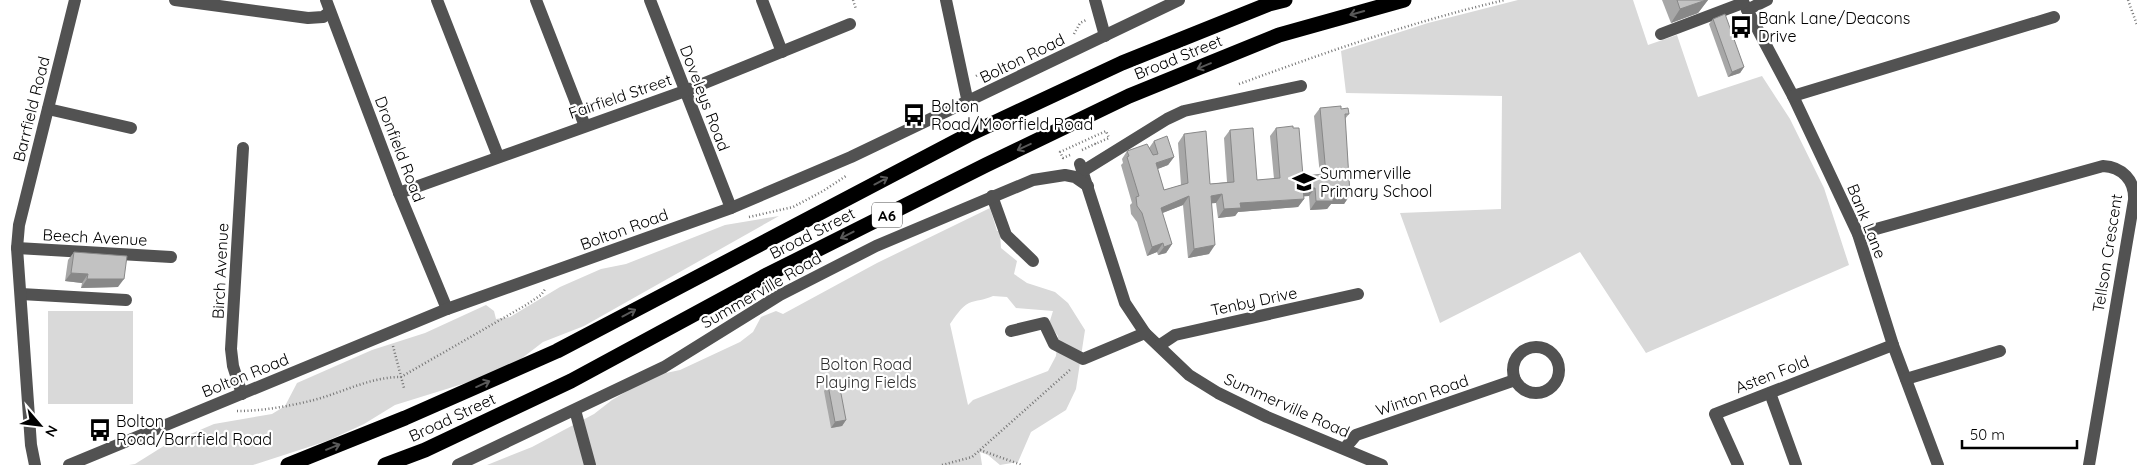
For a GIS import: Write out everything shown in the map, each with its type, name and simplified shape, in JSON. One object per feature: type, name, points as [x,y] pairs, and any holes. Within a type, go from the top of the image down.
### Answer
[{"type":"highway","name":"Broad Street","points":[[288,465],[405,418],[557,351],[968,135],[1122,63],[1275,2],[1285,0]]},
{"type":"highway","name":"Broad Street","points":[[385,465],[425,450],[571,380],[763,277],[986,165],[1129,96],[1279,35],[1404,0]]},
{"type":"street","name":"Barrfield Road","points":[[35,465],[16,248],[19,225],[74,0]]},
{"type":"street","points":[[176,0],[308,18],[323,17],[328,6]]},
{"type":"street","points":[[437,0],[498,156]]},
{"type":"street","points":[[536,0],[585,126]]},
{"type":"street","name":"Doveleys Road","points":[[650,0],[731,208]]},
{"type":"street","points":[[762,0],[782,52]]},
{"type":"street","points":[[946,0],[968,102]]},
{"type":"street","points":[[1095,0],[1105,36]]},
{"type":"street","points":[[1661,34],[1744,4],[1767,0]]},
{"type":"street","name":"Bolton Road","points":[[69,465],[448,309],[731,208],[851,157],[1175,1]]},
{"type":"street","name":"Bank Lane","points":[[1744,4],[1793,96],[1858,234],[1893,345],[1938,465]]},
{"type":"street","name":"Dronfield Road","points":[[328,6],[399,193],[448,309]]},
{"type":"street","points":[[1793,96],[2054,17]]},
{"type":"street","name":"Fairfield Street","points":[[399,193],[498,156],[685,91],[850,24]]},
{"type":"street","name":"Summerville Road","points":[[1300,86],[1184,111],[1081,168],[1125,302],[1145,333],[1160,345],[1189,375],[1218,393],[1267,417],[1382,465]]},
{"type":"street","points":[[48,109],[131,128]]},
{"type":"street","name":"Birch Avenue","points":[[242,394],[233,366],[231,349],[243,148]]},
{"type":"street","name":"Tellson Crescent","points":[[1858,234],[2103,166],[2118,170],[2130,179],[2133,185],[2134,200],[2090,465]]},
{"type":"street","name":"Summerville Road","points":[[458,465],[664,367],[789,290],[876,246],[1033,180],[1054,176],[1075,177],[1088,186]]},
{"type":"street","points":[[992,196],[1006,235],[1033,261]]},
{"type":"street","name":"Beech Avenue","points":[[16,248],[171,257]]},
{"type":"street","points":[[21,294],[126,300]]},
{"type":"street","name":"Tenby Drive","points":[[1160,345],[1175,335],[1358,294]]},
{"type":"street","points":[[1011,331],[1044,323],[1054,344],[1083,359],[1145,333]]},
{"type":"street","name":"Asten Fold","points":[[1738,465],[1715,414],[1893,345]]},
{"type":"street","points":[[1906,378],[2000,351]]},
{"type":"street","name":"Winton Road","points":[[1345,448],[1356,435],[1515,380]]},
{"type":"street","points":[[1770,393],[1796,465]]},
{"type":"street","points":[[575,410],[590,465]]},
{"type":"path","points":[[853,0],[856,9]]},
{"type":"path","points":[[1234,86],[1356,42],[1462,10],[1505,0]]},
{"type":"path","points":[[2128,0],[2137,25]]},
{"type":"path","points":[[1075,33],[1080,23]]},
{"type":"path","points":[[1071,154],[1063,158],[1060,152],[1106,132],[1109,138],[1079,151]]},
{"type":"path","points":[[1095,144],[1098,150],[1100,148]]},
{"type":"path","points":[[231,411],[254,411],[315,400],[382,377],[401,377],[542,295],[550,283]]},
{"type":"path","points":[[392,339],[404,388]]},
{"type":"path","points":[[942,465],[972,457],[1083,359]]},
{"type":"path","points":[[980,450],[1022,465]]},
{"type":"green space","points":[[1518,0],[1633,0],[1648,45],[1677,35],[1698,97],[1762,76],[1790,119],[1824,188],[1849,265],[1646,353],[1580,252],[1440,323],[1400,213],[1501,209],[1502,96],[1346,93],[1341,51],[1428,23]]},
{"type":"green space","name":"Bolton Road Playing Fields","points":[[990,208],[997,231],[1000,231],[1001,248],[1017,261],[1014,274],[1027,283],[1055,292],[1068,303],[1085,330],[1076,389],[1066,410],[1031,432],[1018,462],[1000,465],[988,455],[980,452],[982,465],[487,465],[532,447],[594,414],[612,400],[652,376],[680,370],[740,342],[753,332],[761,317],[776,311],[783,314],[877,263]],"holes":[[[993,296],[1007,297],[1016,308],[1053,311],[1049,324],[1058,336],[1056,356],[1048,371],[973,400],[968,405],[950,324],[969,303]]]},
{"type":"green space","points":[[779,216],[584,326],[543,342],[517,362],[469,382],[395,405],[364,424],[327,441],[253,465],[129,465],[135,464],[167,444],[214,424],[272,414],[285,406],[297,383],[372,350],[425,333],[486,305],[494,311],[496,319],[510,317],[560,287],[601,269],[626,264],[725,225]]},
{"type":"green space","points":[[48,311],[133,311],[133,404],[48,404]]},
{"type":"building","points":[[1677,0],[1706,0],[1680,9]]},
{"type":"building","points":[[1725,14],[1744,67],[1732,72],[1713,19]]},
{"type":"building","points":[[1341,106],[1341,109],[1348,108],[1349,114],[1345,114],[1350,195],[1333,196],[1333,201],[1316,201],[1315,188],[1303,188],[1304,199],[1240,203],[1241,208],[1224,209],[1222,194],[1211,196],[1215,245],[1194,249],[1189,196],[1161,208],[1172,244],[1164,247],[1163,243],[1152,247],[1142,213],[1137,206],[1136,197],[1139,196],[1127,157],[1129,156],[1127,151],[1147,144],[1153,155],[1158,154],[1154,141],[1167,136],[1174,157],[1156,163],[1164,190],[1188,183],[1184,134],[1206,131],[1210,184],[1234,182],[1230,130],[1253,128],[1257,180],[1280,178],[1276,128],[1293,126],[1293,128],[1299,128],[1303,176],[1326,174],[1320,108]]},
{"type":"building","points":[[74,252],[127,256],[124,279],[87,279],[88,274],[71,273]]},
{"type":"building","points":[[839,383],[846,420],[835,422],[828,385]]},
{"type":"place","name":"Bank Lane/Deacons Drive","points":[[1741,27]]},
{"type":"place","name":"Bolton Road/Moorfield Road","points":[[914,115]]},
{"type":"place","name":"Summerville Primary School","points":[[1304,182]]},
{"type":"place","name":"Bolton Road/Barrfield Road","points":[[100,430]]}]
